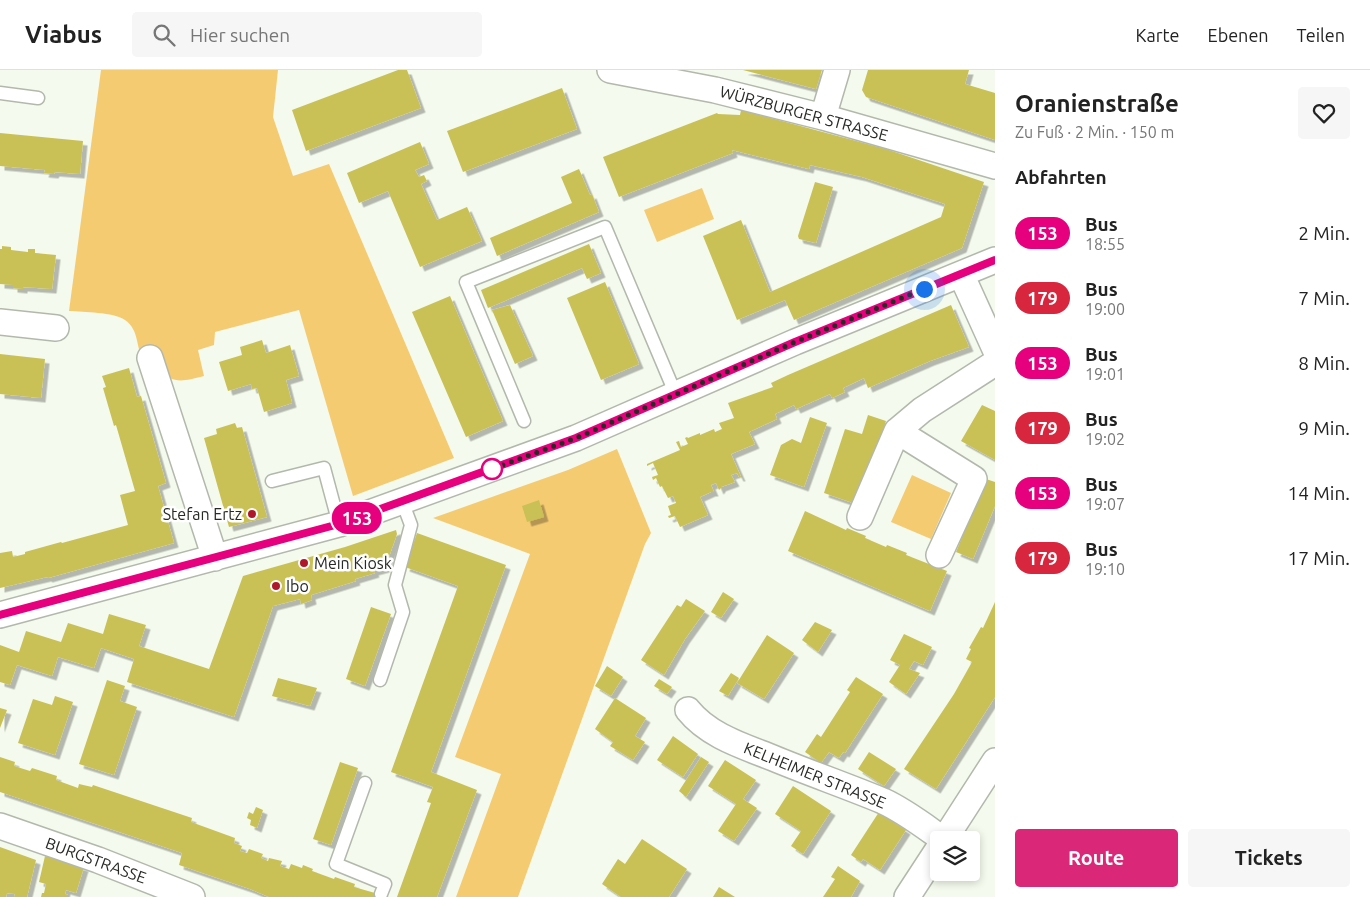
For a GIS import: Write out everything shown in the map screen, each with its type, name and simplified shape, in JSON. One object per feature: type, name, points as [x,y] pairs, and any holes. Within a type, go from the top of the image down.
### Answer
[{"type":"street","name":"WÜRZBURGER STRASSE","points":[[610,70],[714,90],[823,116],[995,166]]},
{"type":"street","points":[[823,116],[837,70]]},
{"type":"street","points":[[0,615],[339,524],[402,502],[576,438],[795,342],[995,260]]},
{"type":"street","points":[[860,517],[897,431],[995,350],[962,274]]},
{"type":"street","points":[[0,322],[56,328]]},
{"type":"street","points":[[150,358],[215,558]]},
{"type":"street","points":[[897,431],[974,479],[939,555]]},
{"type":"street","name":"KELHEIMER STRASSE","points":[[688,710],[698,722],[725,738],[882,801],[931,831]]},
{"type":"street","points":[[950,831],[995,761]]},
{"type":"street","name":"BURGSTRASSE","points":[[0,826],[98,860],[192,897]]},
{"type":"street","points":[[907,897],[930,862]]},
{"type":"lane","points":[[0,93],[38,98]]},
{"type":"lane","points":[[524,421],[466,282],[605,227],[676,395]]},
{"type":"lane","points":[[272,482],[324,468],[339,524]]},
{"type":"lane","points":[[380,680],[403,612],[394,585],[412,524],[402,502]]},
{"type":"lane","points":[[365,783],[336,864],[385,884],[381,894]]},
{"type":"shaded area","points":[[101,70],[278,70],[273,117],[293,176],[329,164],[454,458],[353,496],[299,310],[215,332],[214,345],[198,350],[204,376],[189,380],[178,380],[168,377],[143,358],[133,329],[130,324],[120,317],[69,311]]},
{"type":"shaded area","points":[[702,188],[714,219],[657,242],[644,210]]},
{"type":"shaded area","points":[[617,449],[651,533],[645,544],[518,897],[456,897],[501,774],[455,757],[530,554],[433,518],[568,470]]},
{"type":"shaded area","points":[[912,475],[951,493],[931,539],[891,522]]},
{"type":"building","points":[[398,70],[407,70],[421,108],[306,151],[292,110]]},
{"type":"building","points":[[743,70],[822,70],[816,89]]},
{"type":"building","points":[[868,70],[969,70],[965,84],[995,93],[995,140],[866,97],[862,90]]},
{"type":"building","points":[[562,88],[577,129],[463,172],[447,131]]},
{"type":"building","points":[[741,110],[886,149],[984,182],[962,248],[794,320],[785,300],[737,320],[703,236],[741,220],[770,292],[941,217],[945,204],[862,177],[810,165],[809,169],[732,150],[733,153],[619,197],[603,157],[717,113],[740,115]]},
{"type":"building","points":[[0,133],[83,141],[80,174],[44,173],[45,170],[0,166]]},
{"type":"building","points":[[420,142],[429,164],[415,170],[419,177],[424,175],[427,181],[421,184],[437,220],[467,207],[482,241],[420,267],[388,191],[359,203],[347,173]]},
{"type":"building","points":[[579,169],[599,212],[497,256],[490,238],[572,203],[561,177]]},
{"type":"building","points":[[815,182],[833,187],[816,243],[799,239],[798,236]]},
{"type":"building","points":[[589,244],[601,273],[587,279],[582,268],[488,308],[481,290]]},
{"type":"building","points":[[2,246],[11,247],[11,250],[28,252],[28,249],[35,249],[35,253],[56,255],[52,289],[23,287],[23,289],[13,288],[13,285],[0,284],[0,249],[2,249]]},
{"type":"building","points":[[605,282],[639,364],[601,380],[567,298]]},
{"type":"building","points":[[450,296],[503,421],[466,437],[412,312]]},
{"type":"building","points":[[510,305],[533,356],[515,364],[492,310]]},
{"type":"building","points":[[951,305],[969,347],[930,361],[868,388],[864,378],[843,388],[845,392],[832,398],[830,394],[796,409],[794,405],[775,414],[777,419],[749,432],[755,444],[731,454],[741,477],[737,473],[731,475],[735,482],[721,487],[719,490],[716,483],[711,485],[714,492],[700,497],[708,515],[680,527],[675,516],[669,518],[668,516],[671,515],[668,506],[676,503],[673,496],[668,498],[656,478],[653,480],[652,477],[658,475],[653,463],[647,466],[647,464],[680,450],[676,442],[679,441],[681,447],[688,444],[685,438],[687,437],[700,433],[700,435],[714,429],[715,432],[722,429],[719,423],[734,418],[728,403],[773,387],[771,383],[788,375]]},
{"type":"building","points":[[262,340],[266,353],[290,345],[299,376],[286,380],[292,403],[264,412],[257,388],[252,389],[251,384],[228,391],[219,362],[242,355],[240,347]]},
{"type":"building","points":[[0,354],[45,359],[41,398],[0,394]]},
{"type":"building","points":[[129,368],[137,397],[141,396],[166,483],[158,486],[174,543],[48,578],[0,588],[0,553],[12,551],[13,557],[25,554],[25,552],[128,525],[120,495],[135,491],[103,388],[106,387],[102,376]]},
{"type":"building","points":[[982,405],[995,411],[995,460],[961,441]]},
{"type":"building","points":[[868,415],[886,421],[859,505],[824,493],[845,429],[862,434]]},
{"type":"building","points":[[810,417],[827,423],[804,487],[770,475],[781,445],[792,439],[801,443]]},
{"type":"building","points":[[235,423],[237,428],[242,427],[267,517],[229,527],[204,438],[217,434],[216,429]]},
{"type":"building","points":[[986,479],[995,482],[995,506],[973,559],[956,552]]},
{"type":"building","points":[[539,500],[544,517],[527,522],[522,506]]},
{"type":"building","points":[[805,511],[846,530],[847,528],[866,536],[865,538],[886,547],[887,545],[907,553],[906,555],[947,571],[930,611],[788,551]]},
{"type":"building","points":[[396,530],[397,534],[385,568],[355,579],[356,581],[311,595],[312,600],[301,604],[300,599],[273,606],[234,717],[127,682],[134,659],[101,648],[94,668],[58,657],[52,676],[17,665],[10,685],[0,682],[0,645],[19,652],[26,631],[61,642],[68,623],[103,634],[109,614],[146,625],[139,646],[209,669],[243,576],[345,547]]},
{"type":"building","points":[[417,533],[506,565],[431,772],[477,790],[437,897],[397,897],[431,803],[427,802],[433,787],[391,772],[458,586],[405,567]]},
{"type":"building","points":[[723,592],[734,599],[721,618],[711,612]]},
{"type":"building","points":[[686,599],[705,611],[685,639],[664,675],[641,660],[677,605],[681,607]]},
{"type":"building","points":[[995,602],[995,697],[936,789],[904,769],[954,694],[972,662],[966,659],[971,649],[969,648],[981,627],[983,628]]},
{"type":"building","points":[[371,607],[391,614],[365,686],[346,679]]},
{"type":"building","points":[[815,622],[832,630],[818,652],[802,640]]},
{"type":"building","points":[[904,634],[932,647],[923,665],[914,661],[909,669],[920,673],[906,694],[889,682],[900,665],[890,660]]},
{"type":"building","points":[[767,635],[794,653],[764,699],[737,683]]},
{"type":"building","points":[[607,666],[623,677],[611,696],[595,686]]},
{"type":"building","points":[[731,673],[739,678],[728,696],[719,691]]},
{"type":"building","points":[[856,677],[883,694],[845,753],[843,752],[839,758],[829,752],[821,763],[805,752],[817,734],[821,737],[850,692],[847,690]]},
{"type":"building","points":[[278,678],[317,688],[310,706],[272,696]]},
{"type":"building","points":[[659,679],[672,687],[667,694],[654,686]]},
{"type":"building","points":[[107,680],[125,686],[120,701],[137,707],[114,775],[79,764]]},
{"type":"building","points":[[55,696],[73,702],[55,755],[18,743],[33,699],[52,705]]},
{"type":"building","points":[[615,698],[646,718],[635,736],[645,742],[633,760],[610,746],[613,742],[595,729]]},
{"type":"building","points":[[0,708],[7,710],[0,728]]},
{"type":"building","points":[[673,736],[698,754],[683,777],[657,760]]},
{"type":"building","points":[[869,752],[896,769],[884,786],[858,769]]},
{"type":"building","points":[[0,757],[15,762],[14,766],[30,771],[32,768],[57,776],[56,780],[78,788],[79,784],[92,787],[93,785],[192,818],[191,822],[235,838],[234,843],[242,846],[240,851],[247,853],[249,849],[263,854],[261,858],[268,861],[269,858],[282,861],[280,866],[289,869],[291,864],[302,868],[303,865],[313,869],[312,871],[355,884],[354,887],[389,897],[269,897],[179,865],[182,853],[0,792]]},
{"type":"building","points":[[701,757],[709,762],[686,797],[679,791]]},
{"type":"building","points":[[725,760],[756,780],[743,799],[757,808],[734,841],[718,831],[736,804],[708,786]]},
{"type":"building","points":[[340,762],[358,768],[331,845],[313,839]]},
{"type":"building","points":[[793,786],[831,811],[803,854],[791,846],[801,831],[775,814]]},
{"type":"building","points":[[256,807],[263,810],[257,828],[250,825],[251,820],[247,818],[249,812],[253,814]]},
{"type":"building","points":[[879,812],[906,830],[880,870],[863,859],[861,862],[851,855]]},
{"type":"building","points":[[642,839],[687,869],[669,897],[621,897],[602,884],[618,859],[625,864]]},
{"type":"building","points":[[0,847],[36,860],[27,897],[14,897],[15,894],[7,893],[6,897],[0,897]]},
{"type":"building","points":[[45,856],[84,867],[76,893],[66,890],[65,894],[68,897],[41,897],[46,884],[39,882]]},
{"type":"building","points":[[838,866],[860,881],[851,897],[823,897],[835,879],[831,877]]},
{"type":"building","points":[[719,887],[735,897],[713,897]]},
{"type":"bus line","name":"153","points":[[0,615],[339,524],[576,438],[795,342],[995,260]]},
{"type":"place","name":"Stefan Ertz","points":[[252,514]]},
{"type":"place","name":"Mein Kiosk","points":[[304,563]]},
{"type":"place","name":"Ibo","points":[[276,586]]},
{"type":"route","points":[[492,469],[489,470],[576,438],[795,342],[924,289]]}]
